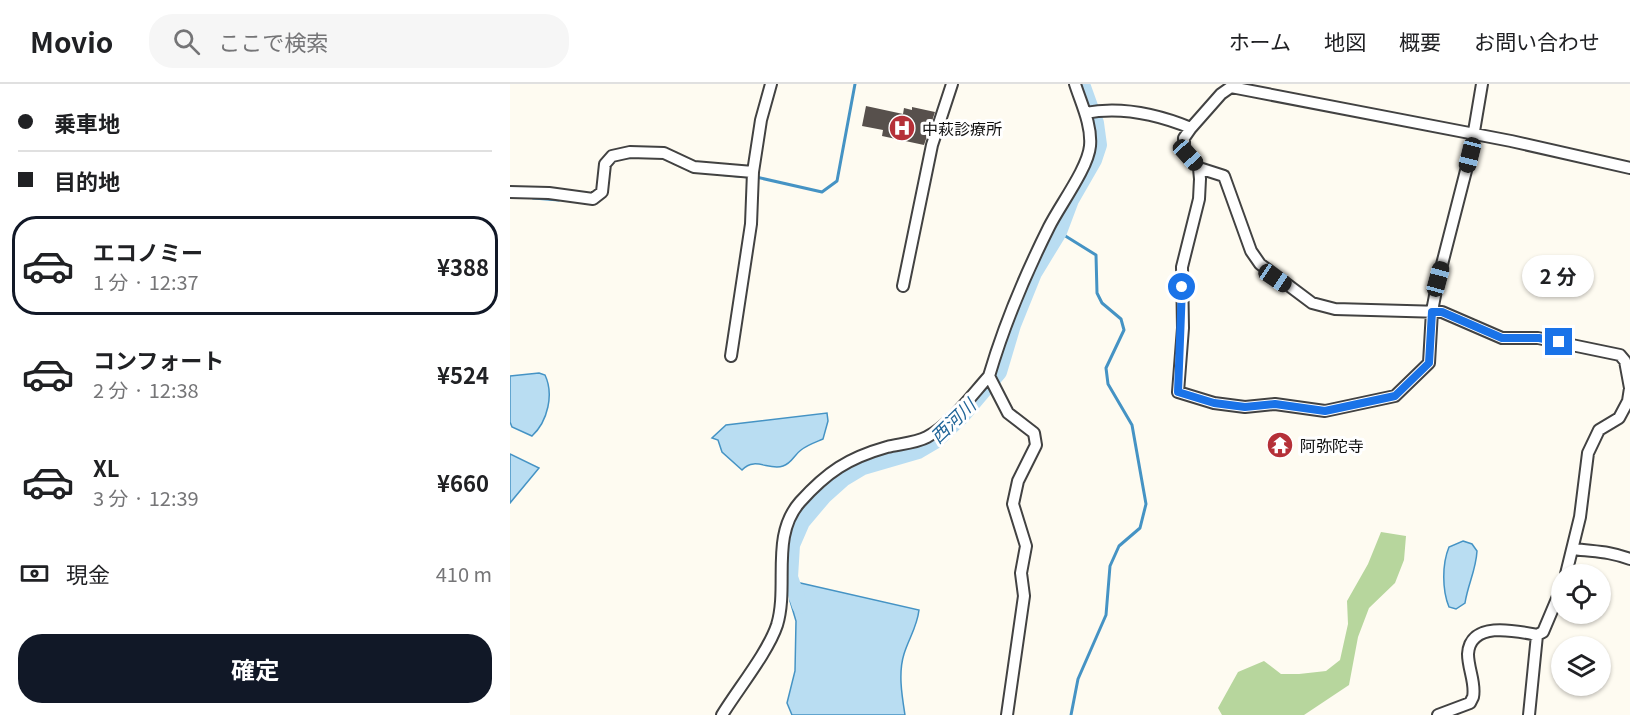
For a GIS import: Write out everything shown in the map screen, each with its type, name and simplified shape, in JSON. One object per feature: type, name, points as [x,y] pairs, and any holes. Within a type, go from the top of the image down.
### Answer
[{"type":"street","points":[[731,356],[751,224],[753,176],[761,120],[771,84]]},
{"type":"street","points":[[903,286],[932,145],[952,84]]},
{"type":"street","points":[[722,715],[770,642],[776,626],[782,601],[783,541],[789,520],[799,504],[837,466],[862,454],[926,437],[991,379],[1024,279],[1060,206],[1085,165],[1090,148],[1090,112],[1074,84]]},
{"type":"street","points":[[1199,168],[1199,199],[1182,267],[1183,328],[1178,392],[1214,403],[1245,407],[1275,404],[1325,411],[1395,396],[1429,363],[1432,312],[1473,134],[1482,84]]},
{"type":"street","points":[[1569,564],[1574,549],[1588,453],[1599,430],[1619,418],[1628,400],[1630,388],[1625,361],[1620,355],[1539,338],[1502,338],[1442,312],[1335,309],[1312,303],[1260,264],[1251,251],[1224,176],[1199,168],[1184,148],[1184,138],[1221,94],[1231,87],[1271,90],[1630,168]]},
{"type":"street","points":[[1090,112],[1148,112],[1191,128]]},
{"type":"street","points":[[510,192],[549,193],[594,199],[602,192],[605,164],[612,156],[630,152],[664,153],[694,167],[753,176]]},
{"type":"street","points":[[991,379],[1008,413],[1034,433],[1036,445],[1018,482],[1013,504],[1026,546],[1021,573],[1024,596],[1007,715]]},
{"type":"street","points":[[1574,549],[1594,552],[1607,550],[1630,559]]},
{"type":"street","points":[[1438,715],[1470,703],[1473,697],[1468,653],[1475,639],[1488,630],[1510,630],[1537,635],[1543,632],[1551,615]]},
{"type":"street","points":[[1529,715],[1537,635]]},
{"type":"green space","points":[[1381,532],[1406,536],[1404,560],[1395,583],[1369,608],[1358,637],[1349,685],[1304,715],[1222,715],[1218,708],[1238,672],[1264,661],[1281,674],[1326,671],[1340,660],[1348,624],[1347,601],[1368,564]]},
{"type":"water","points":[[539,373],[545,375],[548,382],[549,399],[546,415],[532,436],[512,427],[510,422],[510,376]]},
{"type":"water","points":[[827,413],[828,421],[823,439],[803,448],[783,466],[752,464],[742,470],[722,452],[718,440],[712,438],[726,425]]},
{"type":"water","points":[[510,454],[539,468],[510,503]]},
{"type":"water","points":[[1463,541],[1472,544],[1477,551],[1465,603],[1456,609],[1449,607],[1444,585],[1444,569],[1449,547]]},
{"type":"water","points":[[796,582],[919,610],[917,622],[902,661],[901,684],[905,715],[792,715],[787,703],[795,671],[796,621],[790,601],[793,585]]},
{"type":"building","name":"中萩診療所","points":[[866,106],[903,114],[904,108],[912,110],[912,107],[935,112],[924,145],[882,136],[883,130],[862,126]]},
{"type":"waterway","points":[[756,177],[822,192],[837,181],[855,84]]},
{"type":"waterway","name":"西河川","points":[[800,606],[790,577],[792,545],[802,522],[824,496],[843,479],[863,467],[918,451],[935,441],[961,417],[999,372],[1013,325],[1034,273],[1059,232],[1071,200],[1094,160],[1099,145],[1096,123],[1082,84]]},
{"type":"waterway","points":[[610,163],[621,158],[642,157]]},
{"type":"waterway","points":[[674,163],[690,170]]},
{"type":"waterway","points":[[717,174],[749,177]]},
{"type":"waterway","points":[[533,198],[559,200]]},
{"type":"waterway","points":[[1059,232],[1096,255],[1097,293],[1102,303],[1121,319],[1124,330],[1106,368],[1108,384],[1132,425],[1146,504],[1140,528],[1119,546],[1110,566],[1106,615],[1078,679],[1071,715]]},
{"type":"place","name":"中萩診療所","points":[[902,128]]},
{"type":"place","name":"阿弥陀寺","points":[[1280,445]]},
{"type":"route","points":[[1182,287],[1183,328],[1178,392],[1214,403],[1245,407],[1275,404],[1325,411],[1367,404],[1395,396],[1429,363],[1432,312],[1442,312],[1502,338],[1539,338],[1559,342]]}]
